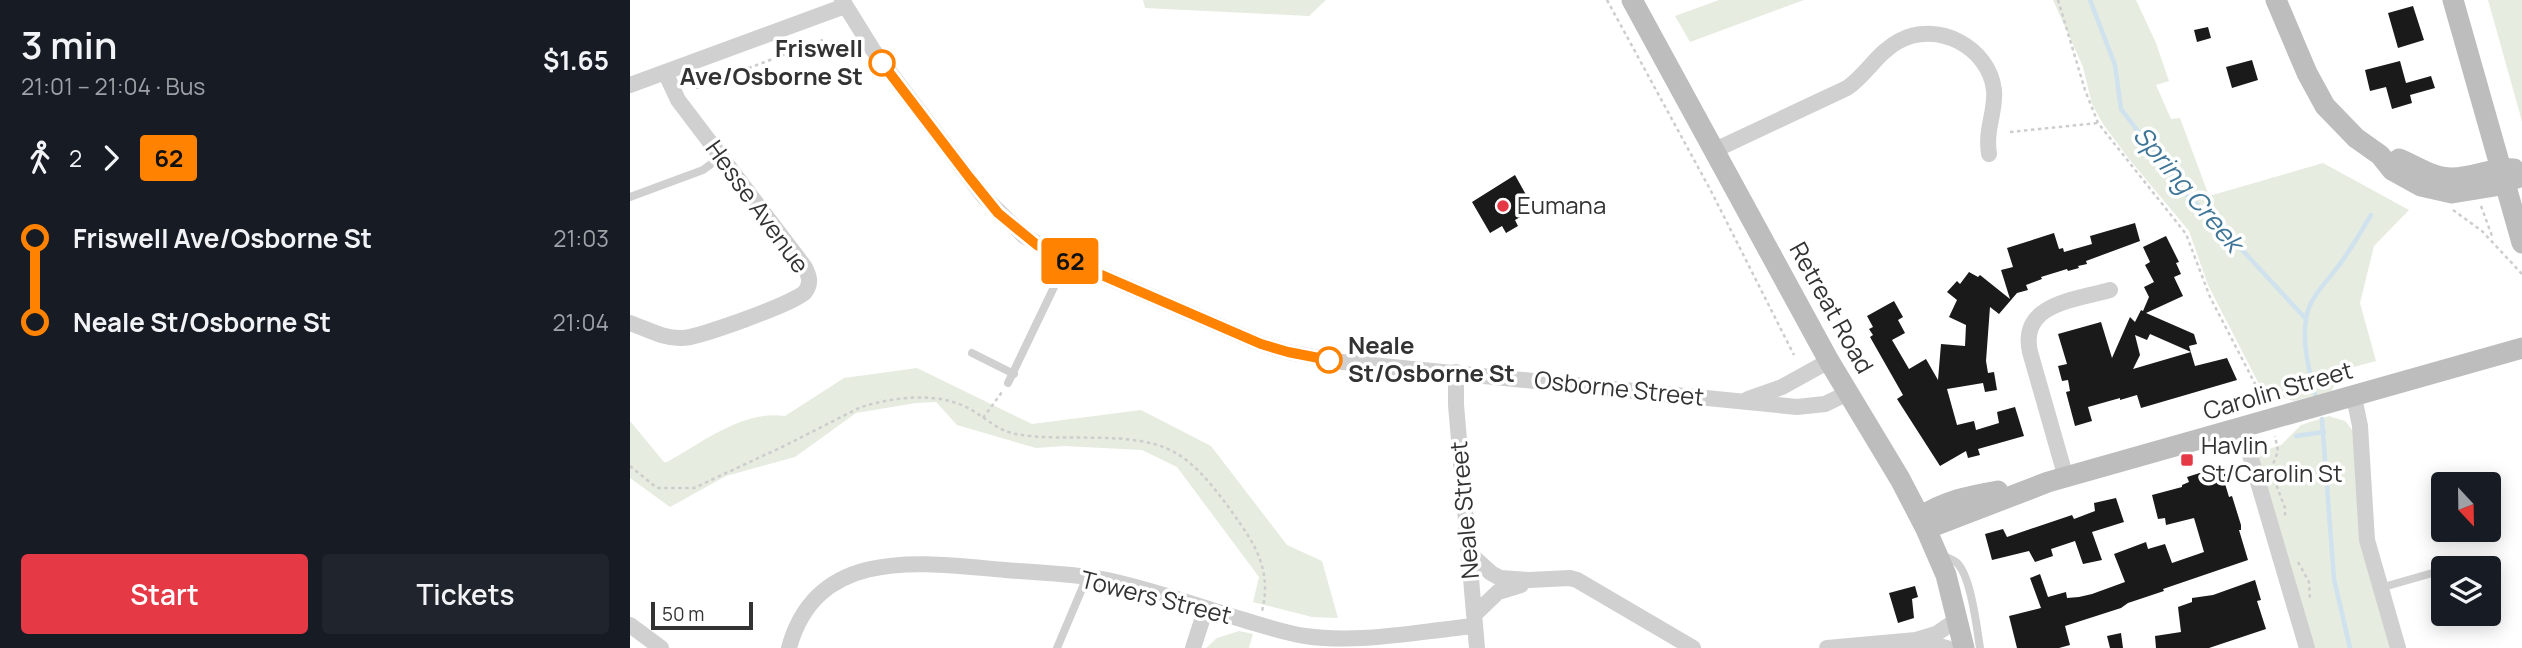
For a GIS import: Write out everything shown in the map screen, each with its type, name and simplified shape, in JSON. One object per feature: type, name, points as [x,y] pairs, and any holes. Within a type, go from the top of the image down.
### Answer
[{"type":"street","name":"Retreat Road","points":[[1632,0],[1829,361],[1923,523],[1937,552],[1964,648]]},
{"type":"street","points":[[2276,0],[2307,74],[2325,106],[2349,131],[2380,156],[2401,160],[2443,177],[2512,179]]},
{"type":"street","points":[[2453,0],[2512,179]]},
{"type":"street","points":[[2463,0],[2512,179],[2522,243]]},
{"type":"street","points":[[630,85],[843,3]]},
{"type":"street","name":"Osborne Street","points":[[843,3],[880,59],[984,197],[1024,236],[1067,260],[1231,331],[1288,352],[1342,362],[1812,407],[1848,393]]},
{"type":"street","points":[[1715,150],[1847,88],[1898,41],[1933,34],[1954,39],[1971,49],[1988,70],[1994,99],[1987,130],[1989,153]]},
{"type":"street","name":"Hesse Avenue","points":[[630,323],[667,337],[691,338],[793,300],[807,289],[810,282],[804,267],[678,100],[665,72]]},
{"type":"street","points":[[2057,480],[2029,352],[2029,329],[2034,319],[2044,311],[2110,290]]},
{"type":"street","name":"Carolin Street","points":[[1923,523],[2057,480],[2522,348]]},
{"type":"street","name":"Osborne Street","points":[[1742,401],[1782,387],[1829,361]]},
{"type":"street","name":"Neale Street","points":[[1456,372],[1456,405],[1477,648]]},
{"type":"street","points":[[2354,397],[2360,426],[2366,532],[2398,648]]},
{"type":"street","points":[[2242,428],[2307,648]]},
{"type":"street","points":[[1469,553],[1497,577],[1577,580],[1693,648]]},
{"type":"street","name":"Towers Street","points":[[789,648],[803,613],[817,597],[835,584],[872,568],[891,564],[919,563],[1087,577],[1118,583],[1293,634],[1323,637],[1390,635],[1475,621]]},
{"type":"street","points":[[1475,621],[1503,589],[1524,584],[1529,580]]},
{"type":"street","points":[[1193,648],[1206,608]]},
{"type":"street","points":[[1827,648],[1916,640],[1936,634],[1958,619]]},
{"type":"street","points":[[630,625],[661,648]]},
{"type":"street","points":[[1916,640],[1947,648]]},
{"type":"lane","points":[[630,197],[703,170],[722,156]]},
{"type":"lane","points":[[1008,383],[1067,260]]},
{"type":"lane","points":[[972,353],[1014,374]]},
{"type":"lane","points":[[1937,552],[1956,562],[1961,568],[1975,611],[1980,648]]},
{"type":"lane","points":[[2380,588],[2431,574]]},
{"type":"lane","points":[[1057,648],[1087,577]]},
{"type":"path","points":[[1607,0],[1704,178],[1794,355]]},
{"type":"path","points":[[2058,0],[2085,90],[2098,123],[2186,234],[2210,297],[2260,391],[2270,420]]},
{"type":"path","points":[[696,88],[823,40]]},
{"type":"path","points":[[2010,132],[2098,123]]},
{"type":"path","points":[[2479,200],[2492,236]]},
{"type":"path","points":[[2452,210],[2482,231],[2522,274]]},
{"type":"path","points":[[984,418],[1008,383]]},
{"type":"path","points":[[630,466],[657,488],[694,488],[861,407],[874,403],[933,397],[950,400],[984,418],[998,429],[1014,434],[1039,438],[1129,440],[1174,452],[1212,486],[1252,540],[1262,562],[1266,582],[1258,624]]},
{"type":"path","points":[[2278,446],[2271,469],[2285,508],[2286,524]]},
{"type":"path","points":[[2295,556],[2309,582],[2309,607]]},
{"type":"shaded area","points":[[1143,0],[1326,0],[1309,16],[1145,8]]},
{"type":"shaded area","points":[[1719,0],[1804,0],[1690,42],[1675,16]]},
{"type":"shaded area","points":[[2053,0],[2136,0],[2156,43],[2169,81],[2156,85],[2171,119],[2180,118],[2209,196],[2323,163],[2409,210],[2374,246],[2360,303],[2376,361],[2339,371],[2338,381],[2331,391],[2294,401],[2262,390],[2208,285],[2189,231],[2129,159],[2092,104],[2083,67]]},
{"type":"shaded area","points":[[2488,0],[2522,0],[2522,122],[2520,114]]},
{"type":"shaded area","points":[[917,368],[1032,424],[1141,410],[1211,446],[1287,545],[1322,561],[1338,618],[1312,617],[1253,602],[1259,577],[1177,467],[1142,450],[1064,446],[1036,448],[957,425],[936,402],[856,413],[795,457],[726,476],[670,507],[630,478],[630,421],[664,462],[667,462],[739,423],[769,415],[785,416],[844,378]]},
{"type":"shaded area","points":[[2329,416],[2345,421],[2353,431],[2362,549],[2390,648],[2313,648],[2257,453],[2281,445],[2301,425]]},
{"type":"shaded area","points":[[1239,631],[1253,634],[1249,648],[1206,648],[1217,638]]},
{"type":"building","points":[[2413,6],[2424,40],[2398,48],[2388,13]]},
{"type":"building","points":[[2208,27],[2211,38],[2197,42],[2194,30]]},
{"type":"building","points":[[2252,60],[2258,80],[2232,88],[2226,67]]},
{"type":"building","points":[[2400,61],[2406,83],[2431,76],[2435,88],[2410,95],[2412,103],[2392,109],[2386,87],[2370,91],[2365,70]]},
{"type":"building","name":"Eumana","points":[[1515,175],[1534,209],[1515,220],[1518,226],[1506,233],[1502,226],[1490,233],[1472,202]]},
{"type":"building","points":[[2135,223],[2140,241],[2086,261],[2087,264],[2078,266],[2079,268],[2041,277],[2042,279],[2026,285],[2028,290],[2017,293],[1999,314],[1990,307],[1986,361],[1988,373],[1994,372],[1997,390],[1985,392],[1983,383],[1947,389],[1957,425],[1974,421],[1976,430],[1999,423],[1997,412],[2015,407],[2024,436],[1978,449],[1980,455],[1968,458],[1966,451],[1940,466],[1897,399],[1903,395],[1870,337],[1873,335],[1869,329],[1873,327],[1867,316],[1894,301],[1903,317],[1898,320],[1905,333],[1892,340],[1909,369],[1926,359],[1938,380],[1941,344],[1965,346],[1966,325],[1949,317],[1957,300],[1947,292],[1957,281],[1960,284],[1969,272],[1978,277],[1980,275],[2010,299],[2001,270],[2013,267],[2007,248],[2054,233],[2059,249],[2063,248],[2064,252],[2092,244],[2090,236]]},
{"type":"building","points":[[2166,236],[2179,262],[2176,263],[2181,274],[2174,277],[2183,296],[2146,313],[2194,334],[2197,344],[2189,346],[2191,352],[2195,366],[2227,358],[2237,380],[2141,408],[2137,395],[2088,407],[2092,421],[2075,426],[2066,392],[2070,391],[2068,380],[2062,381],[2058,366],[2067,364],[2058,334],[2101,322],[2112,358],[2130,317],[2135,322],[2149,297],[2144,287],[2154,282],[2145,265],[2150,262],[2143,247]],"holes":[[[2150,334],[2191,352],[2133,369],[2140,355],[2135,335],[2147,340]]]},
{"type":"building","points":[[2222,466],[2229,497],[2232,496],[2241,525],[2239,530],[2248,560],[2065,626],[2070,645],[2059,648],[2017,648],[2009,616],[2041,608],[2030,578],[2040,574],[2048,597],[2066,592],[2067,598],[2079,597],[2125,582],[2114,554],[2146,542],[2148,549],[2165,544],[2172,563],[2204,552],[2194,518],[2166,525],[2165,518],[2158,519],[2152,495],[2182,487],[2189,482],[2187,477]]},
{"type":"building","points":[[2116,498],[2124,522],[2092,532],[2102,560],[2083,564],[2075,541],[2051,549],[2053,556],[2035,562],[2029,551],[1992,560],[1985,534],[2003,529],[2007,537],[2072,515],[2074,519],[2095,511],[2094,503]]},
{"type":"building","points":[[2255,580],[2261,600],[2257,601],[2266,629],[2209,648],[2156,648],[2155,636],[2181,632],[2178,607],[2192,602],[2192,598],[2213,595]]},
{"type":"building","points":[[1915,586],[1918,597],[1912,599],[1914,618],[1898,623],[1889,593]]},
{"type":"building","points":[[2121,633],[2123,648],[2110,648],[2107,636]]},
{"type":"waterway","name":"Spring Creek","points":[[2090,0],[2115,65],[2121,109],[2185,193],[2306,319]]},
{"type":"waterway","points":[[2315,394],[2306,347],[2308,311],[2371,215]]},
{"type":"waterway","points":[[2322,419],[2334,579],[2350,648]]},
{"type":"waterway","points":[[2296,436],[2324,432]]},
{"type":"bus line","name":"62","points":[[882,63],[984,197],[998,213],[1037,245],[1261,344],[1329,360]]},
{"type":"place","name":"Friswell Ave/Osborne St","points":[[882,63]]},
{"type":"place","name":"Eumana","points":[[1503,206]]},
{"type":"place","name":"Neale St/Osborne St","points":[[1329,360]]},
{"type":"place","name":"Havlin St/Carolin St","points":[[2187,460]]}]
